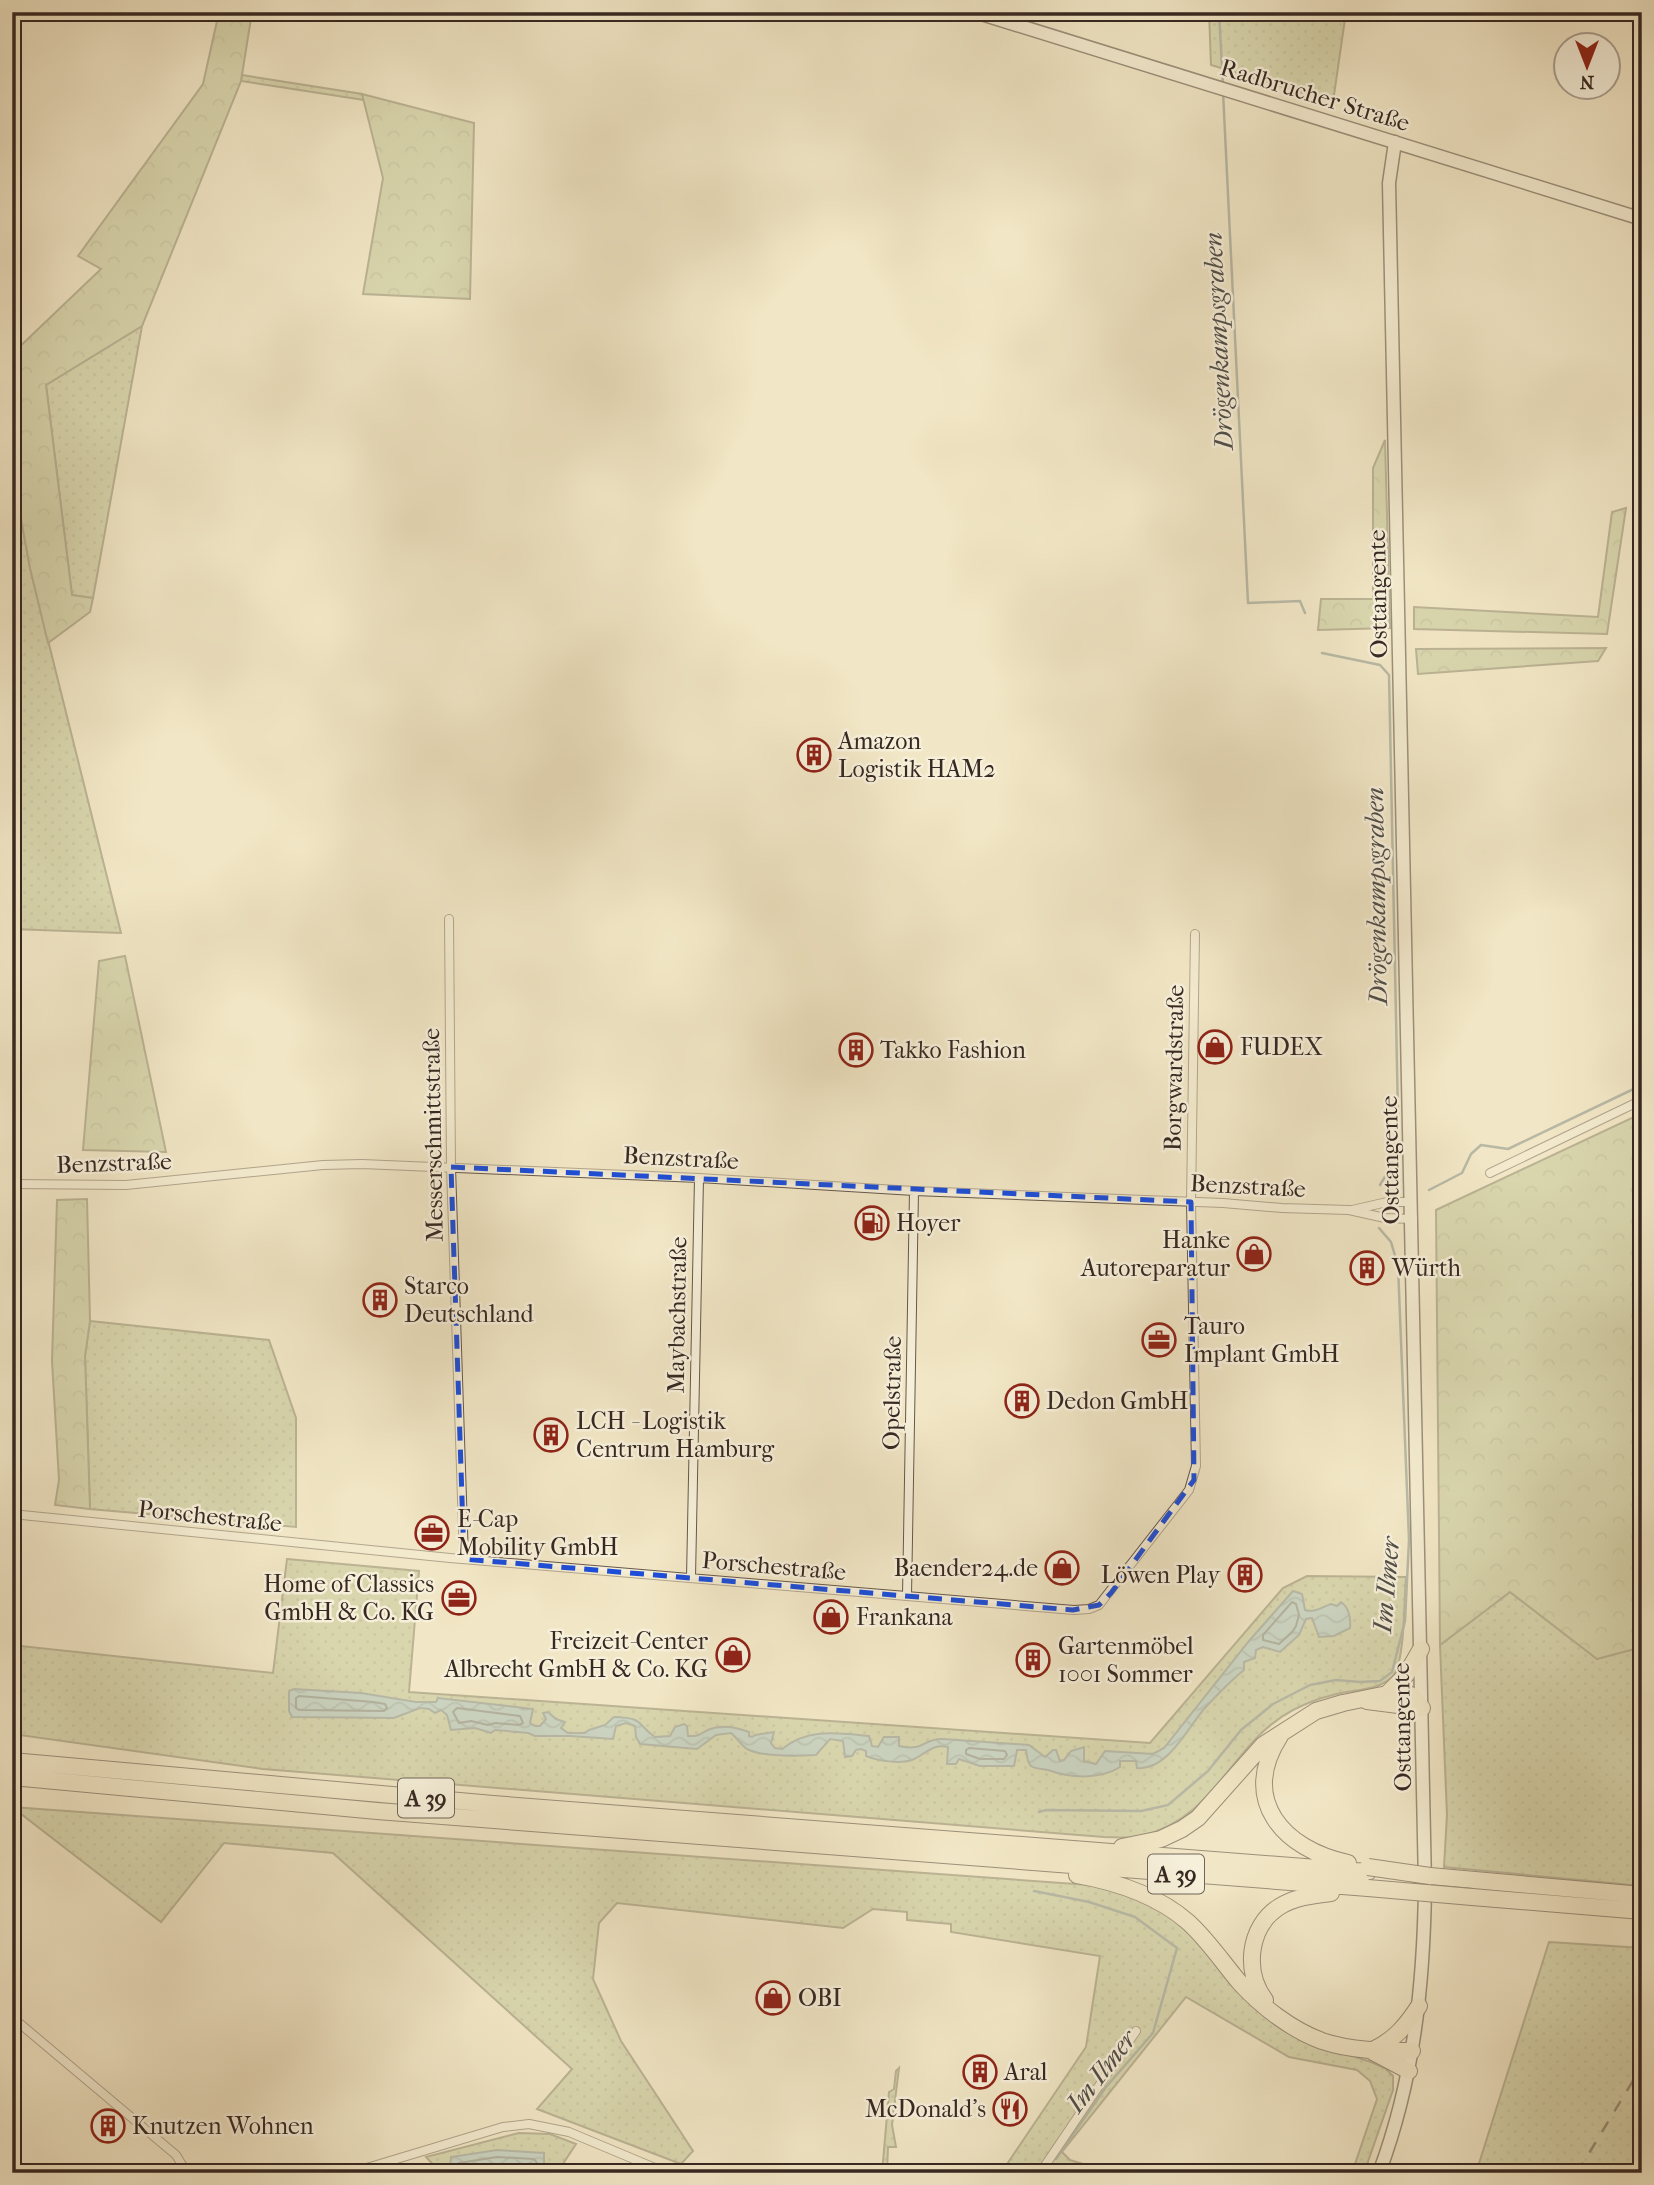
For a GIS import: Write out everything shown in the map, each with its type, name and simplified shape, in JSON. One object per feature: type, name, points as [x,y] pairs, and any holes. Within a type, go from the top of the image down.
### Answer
[{"type":"highway","points":[[1387,1694],[1401,1681],[1421,1649]]},
{"type":"highway","points":[[1088,1851],[1137,1845],[1161,1839],[1182,1829],[1212,1805],[1252,1755],[1286,1728],[1323,1708],[1387,1694],[1408,1693],[1422,1708]]},
{"type":"highway","points":[[1361,1700],[1422,1708]]},
{"type":"highway","points":[[1286,1728],[1273,1749],[1264,1779],[1267,1804],[1276,1822],[1291,1839],[1307,1849],[1340,1861],[1368,1876]]},
{"type":"highway","name":"A 39","points":[[12,1761],[481,1803],[1368,1876],[1642,1911]]},
{"type":"highway","name":"A 39","points":[[12,1777],[363,1810],[985,1859],[1430,1877],[1472,1889],[1642,1895]]},
{"type":"highway","points":[[985,1859],[1096,1878],[1130,1888],[1166,1905],[1205,1939],[1242,1984],[1283,2020],[1320,2040],[1341,2047],[1370,2051],[1412,2051]]},
{"type":"highway","points":[[1283,2020],[1259,1992],[1252,1972],[1253,1945],[1262,1925],[1277,1909],[1295,1900],[1368,1876]]},
{"type":"highway","points":[[1370,2051],[1388,2043],[1399,2034],[1419,2006]]},
{"type":"highway","points":[[1370,2051],[1409,2071]]},
{"type":"street","name":"Radbrucher Straße","points":[[975,12],[1642,219]]},
{"type":"street","name":"Osttangente","points":[[1379,2173],[1399,2114],[1409,2071],[1419,2006],[1425,1908],[1389,183],[1395,142]]},
{"type":"street","name":"Messerschmittstraße","points":[[449,919],[451,1167],[464,1559]]},
{"type":"street","name":"Borgwardstraße","points":[[1191,1202],[1195,934]]},
{"type":"street","points":[[1490,1173],[1642,1100]]},
{"type":"street","name":"Benzstraße","points":[[12,1184],[126,1185],[342,1163],[1349,1210],[1385,1218],[1412,1219]]},
{"type":"street","name":"Maybachstraße","points":[[691,1578],[699,1178]]},
{"type":"street","name":"Opelstraße","points":[[908,1596],[914,1191]]},
{"type":"street","name":"Porschestraße","points":[[12,1514],[464,1559],[1074,1610],[1089,1609],[1099,1605],[1111,1593],[1189,1490],[1196,1466],[1191,1202]]},
{"type":"street","name":"Benzstraße","points":[[1349,1210],[1387,1202],[1412,1202]]},
{"type":"street","points":[[12,2017],[176,2155],[187,2173]]},
{"type":"street","points":[[1040,2173],[1136,2031]]},
{"type":"street","points":[[350,2173],[503,2127],[528,2124],[569,2132],[667,2173]]},
{"type":"highlighted area","points":[[451,1167],[1191,1202],[1194,1480],[1111,1593],[1099,1605],[1073,1610],[464,1559]]},
{"type":"green space","points":[[219,12],[252,12],[241,81],[142,326],[46,385],[72,595],[93,598],[90,612],[48,643],[30,568],[12,470],[12,354],[101,269],[78,256],[203,84]]},
{"type":"green space","points":[[1209,12],[1346,12],[1333,102],[1211,65]]},
{"type":"green space","points":[[242,75],[362,94],[364,100],[241,81]]},
{"type":"green space","points":[[362,94],[474,123],[470,299],[363,294],[383,178]]},
{"type":"green space","points":[[142,326],[93,598],[72,595],[46,385]]},
{"type":"green space","points":[[1385,440],[1390,628],[1318,630],[1321,599],[1373,599],[1373,468]]},
{"type":"green space","points":[[12,470],[30,568],[121,933],[12,929]]},
{"type":"green space","points":[[1626,508],[1607,634],[1414,629],[1414,607],[1598,617],[1612,512]]},
{"type":"green space","points":[[1606,648],[1598,661],[1418,674],[1416,649]]},
{"type":"green space","points":[[125,956],[166,1152],[83,1150],[99,961]]},
{"type":"green space","points":[[1636,1116],[1642,1126],[1642,1647],[1597,1659],[1510,1592],[1440,1645],[1436,1210]]},
{"type":"green space","points":[[87,1199],[90,1321],[85,1356],[90,1509],[55,1505],[59,1480],[52,1361],[57,1200]]},
{"type":"green space","points":[[90,1321],[269,1340],[296,1418],[296,1527],[90,1509],[85,1356]]},
{"type":"green space","points":[[287,1559],[419,1571],[409,1692],[1150,1743],[1283,1588],[1307,1576],[1406,1577],[1402,1644],[1393,1676],[1380,1685],[1328,1696],[1293,1710],[1271,1724],[1253,1741],[1189,1813],[1167,1827],[1136,1837],[1104,1837],[263,1769],[12,1734],[12,1645],[273,1673]]},
{"type":"green space","points":[[1510,1592],[1597,1659],[1642,1647],[1642,1886],[1444,1867],[1447,1815],[1440,1645]]},
{"type":"green space","points":[[12,1807],[1089,1885],[1124,1891],[1161,1908],[1316,2044],[1385,2068],[1393,2076],[1393,2090],[1364,2173],[1352,2173],[1377,2099],[1370,2081],[1357,2070],[1289,2057],[1186,1997],[1062,2152],[1070,2160],[1113,2173],[1083,2173],[1057,2165],[1001,2173],[1086,2047],[1100,1956],[951,1932],[951,1924],[907,1920],[907,1912],[873,1909],[843,1928],[617,1903],[599,1923],[593,1979],[621,2041],[693,2151],[681,2164],[537,2109],[572,2069],[333,1853],[224,1843],[161,1922]]},
{"type":"green space","points":[[1549,1942],[1642,1948],[1642,2173],[1476,2173]]},
{"type":"green space","points":[[899,2068],[892,2125],[896,2147],[888,2147],[887,2173],[882,2173],[889,2092],[894,2089],[896,2071]]},
{"type":"green space","points":[[519,2133],[550,2134],[576,2144],[557,2173],[441,2173],[426,2157]]},
{"type":"water","points":[[12,487],[22,544],[13,561],[18,586],[15,593],[12,593]]},
{"type":"water","points":[[1293,1591],[1302,1594],[1305,1610],[1309,1611],[1331,1604],[1337,1606],[1341,1602],[1349,1614],[1350,1628],[1334,1636],[1319,1637],[1312,1618],[1306,1619],[1299,1635],[1280,1652],[1263,1647],[1256,1650],[1255,1658],[1244,1662],[1244,1670],[1204,1709],[1175,1747],[1158,1763],[1137,1768],[1136,1761],[1120,1761],[1120,1767],[1094,1776],[1066,1775],[1035,1768],[1029,1763],[1026,1750],[1017,1750],[1014,1766],[980,1766],[959,1759],[956,1764],[947,1764],[948,1747],[942,1746],[912,1760],[896,1762],[871,1758],[861,1749],[856,1750],[852,1756],[845,1757],[843,1741],[830,1739],[816,1755],[780,1755],[747,1749],[731,1733],[716,1735],[697,1749],[640,1744],[635,1726],[626,1723],[616,1726],[613,1739],[535,1736],[495,1730],[491,1733],[475,1728],[451,1730],[447,1715],[441,1710],[435,1713],[420,1708],[394,1718],[292,1717],[289,1711],[289,1691],[294,1689],[361,1693],[416,1702],[436,1702],[438,1698],[533,1709],[530,1723],[535,1726],[540,1726],[546,1719],[543,1713],[548,1712],[565,1722],[561,1728],[568,1733],[585,1733],[605,1725],[614,1717],[635,1720],[655,1737],[670,1736],[675,1727],[684,1724],[687,1726],[688,1736],[723,1727],[749,1732],[752,1737],[774,1732],[771,1743],[775,1748],[782,1749],[802,1738],[823,1734],[869,1736],[872,1746],[878,1747],[884,1737],[899,1737],[899,1746],[908,1747],[943,1739],[1029,1745],[1045,1757],[1056,1750],[1060,1761],[1071,1751],[1084,1747],[1084,1761],[1096,1764],[1105,1751],[1153,1754],[1164,1748],[1249,1641]]},
{"type":"water","points":[[497,2150],[544,2153],[544,2165],[539,2173],[452,2173],[451,2157]]},
{"type":"waterway","name":"Drögenkampsgraben","points":[[1219,12],[1223,86]]},
{"type":"waterway","name":"Drögenkampsgraben","points":[[1223,92],[1248,603],[1300,601],[1305,613]]},
{"type":"waterway","name":"Drögenkampsgraben","points":[[1322,653],[1380,665],[1389,675],[1398,1115],[1392,1165],[1380,1185]]},
{"type":"waterway","points":[[1429,1190],[1462,1173],[1471,1154],[1481,1145],[1508,1149],[1642,1085]]},
{"type":"waterway","name":"Im Ilmer","points":[[1039,1812],[1141,1811],[1168,1805],[1208,1771],[1241,1730],[1273,1704],[1310,1685],[1336,1680],[1380,1681],[1392,1672],[1405,1621],[1409,1540],[1398,1266],[1391,1242],[1379,1228]]},
{"type":"waterway","name":"Im Ilmer","points":[[1034,1891],[1089,1902],[1135,1917],[1177,1948],[1153,2033],[1106,2087],[1056,2159]]},
{"type":"railway","points":[[1577,2173],[1642,2066]]},
{"type":"place","name":"Amazon Logistik HAM2","points":[[814,755]]},
{"type":"place","name":"FUDEX","points":[[1215,1047]]},
{"type":"place","name":"Takko Fashion","points":[[856,1050]]},
{"type":"place","name":"Hoyer","points":[[872,1223]]},
{"type":"place","name":"Hanke Autoreparatur","points":[[1254,1254]]},
{"type":"place","name":"Würth","points":[[1367,1268]]},
{"type":"place","name":"Starco Deutschland","points":[[380,1300]]},
{"type":"place","name":"Tauro Implant GmbH","points":[[1159,1340]]},
{"type":"place","name":"Dedon GmbH","points":[[1022,1401]]},
{"type":"place","name":"LCH - Logistik Centrum Hamburg","points":[[551,1435]]},
{"type":"place","name":"E-Cap Mobility GmbH","points":[[432,1533]]},
{"type":"place","name":"Baender24.de","points":[[1062,1568]]},
{"type":"place","name":"Löwen Play","points":[[1245,1575]]},
{"type":"place","name":"Home of Classics GmbH & Co. KG","points":[[459,1598]]},
{"type":"place","name":"Frankana","points":[[831,1617]]},
{"type":"place","name":"Freizeit-Center Albrecht GmbH & Co. KG","points":[[733,1655]]},
{"type":"place","name":"Gartenmöbel 1001 Sommer","points":[[1033,1660]]},
{"type":"place","name":"OBI","points":[[773,1998]]},
{"type":"place","name":"Aral","points":[[980,2072]]},
{"type":"place","name":"McDonald's","points":[[1010,2109]]},
{"type":"place","name":"Knutzen Wohnen","points":[[108,2126]]}]
